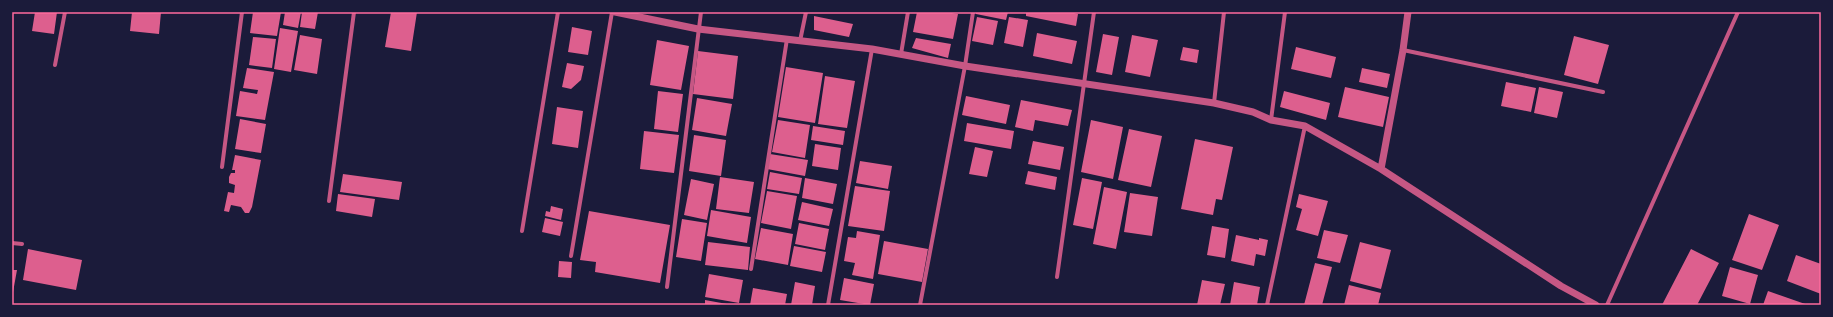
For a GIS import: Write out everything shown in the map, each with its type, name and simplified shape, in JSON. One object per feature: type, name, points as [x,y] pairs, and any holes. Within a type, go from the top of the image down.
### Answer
[{"type":"street","points":[[55,65],[64,12]]},
{"type":"street","points":[[222,166],[242,12]]},
{"type":"street","points":[[329,201],[354,12]]},
{"type":"street","points":[[522,231],[558,12]]},
{"type":"street","points":[[571,256],[612,12]]},
{"type":"street","points":[[615,12],[698,29],[872,49],[964,66],[1084,85],[1214,103],[1253,112],[1271,120],[1305,126],[1381,169],[1561,286],[1596,305]]},
{"type":"street","points":[[667,287],[701,12]]},
{"type":"street","points":[[800,41],[806,12]]},
{"type":"street","points":[[901,54],[908,12]]},
{"type":"street","points":[[920,305],[973,12]]},
{"type":"street","points":[[1057,277],[1094,12]]},
{"type":"street","points":[[1214,103],[1224,12]]},
{"type":"street","points":[[1271,120],[1286,12]]},
{"type":"street","points":[[1381,169],[1403,50],[1408,12]]},
{"type":"street","points":[[1608,305],[1738,12]]},
{"type":"street","points":[[751,269],[786,39]]},
{"type":"street","points":[[828,305],[872,49]]},
{"type":"street","points":[[1403,50],[1603,92]]},
{"type":"street","points":[[1268,305],[1305,126]]},
{"type":"street","points":[[12,242],[22,244]]},
{"type":"building","points":[[35,12],[57,12],[54,34],[32,31]]},
{"type":"building","points":[[132,12],[161,12],[159,34],[130,31]]},
{"type":"building","points":[[253,12],[281,12],[277,36],[250,33]]},
{"type":"building","points":[[285,12],[301,12],[298,28],[283,25]]},
{"type":"building","points":[[302,12],[318,12],[315,29],[300,27]]},
{"type":"building","points":[[391,12],[417,12],[411,51],[385,47]]},
{"type":"building","points":[[917,12],[945,12],[958,14],[953,39],[913,32]]},
{"type":"building","points":[[976,12],[1008,12],[1006,20],[976,14]]},
{"type":"building","points":[[1026,12],[1070,12],[1078,14],[1076,26],[1026,16]]},
{"type":"building","points":[[814,16],[853,24],[849,37],[814,30]]},
{"type":"building","points":[[977,17],[998,21],[993,45],[972,41]]},
{"type":"building","points":[[1009,17],[1028,20],[1023,47],[1004,43]]},
{"type":"building","points":[[572,27],[592,31],[588,55],[568,52]]},
{"type":"building","points":[[280,28],[298,31],[291,72],[274,69]]},
{"type":"building","points":[[1037,33],[1077,41],[1072,64],[1033,56]]},
{"type":"building","points":[[1103,34],[1119,37],[1112,75],[1096,72]]},
{"type":"building","points":[[300,35],[322,39],[317,74],[294,70]]},
{"type":"building","points":[[1132,35],[1158,40],[1150,77],[1125,72]]},
{"type":"building","points":[[1574,36],[1609,45],[1598,84],[1564,75]]},
{"type":"building","points":[[253,37],[276,39],[272,68],[249,65]]},
{"type":"building","points":[[916,38],[951,44],[948,58],[912,48]]},
{"type":"building","points":[[657,40],[689,46],[681,90],[650,85]]},
{"type":"building","points":[[1183,47],[1199,50],[1197,63],[1180,60]]},
{"type":"building","points":[[1296,47],[1336,57],[1331,78],[1291,69]]},
{"type":"building","points":[[698,51],[738,56],[733,99],[693,94]]},
{"type":"building","points":[[567,63],[584,66],[581,80],[571,89],[562,87]]},
{"type":"building","points":[[786,67],[823,73],[815,123],[778,117]]},
{"type":"building","points":[[247,68],[274,72],[265,120],[236,116],[240,91],[257,94],[258,90],[243,88]]},
{"type":"building","points":[[1362,68],[1390,74],[1387,88],[1359,82]]},
{"type":"building","points":[[825,76],[855,81],[847,128],[818,124]]},
{"type":"building","points":[[1506,82],[1536,88],[1531,112],[1501,106]]},
{"type":"building","points":[[1345,87],[1389,97],[1383,127],[1338,117]]},
{"type":"building","points":[[1539,87],[1563,92],[1557,118],[1534,113]]},
{"type":"building","points":[[658,91],[683,94],[678,132],[654,129]]},
{"type":"building","points":[[1284,91],[1330,103],[1326,120],[1280,107]]},
{"type":"building","points":[[966,96],[1010,105],[1006,124],[962,115]]},
{"type":"building","points":[[697,98],[732,104],[726,136],[692,130]]},
{"type":"building","points":[[1021,100],[1072,110],[1068,126],[1035,120],[1033,131],[1015,127]]},
{"type":"building","points":[[557,107],[583,111],[578,148],[552,144]]},
{"type":"building","points":[[240,119],[266,124],[261,153],[235,149]]},
{"type":"building","points":[[778,120],[810,125],[805,158],[772,152]]},
{"type":"building","points":[[1091,120],[1123,127],[1113,179],[1081,172]]},
{"type":"building","points":[[967,123],[1014,131],[1011,149],[964,141]]},
{"type":"building","points":[[813,126],[845,131],[843,145],[811,140]]},
{"type":"building","points":[[1129,129],[1162,136],[1151,187],[1118,180]]},
{"type":"building","points":[[644,131],[679,135],[674,173],[640,169]]},
{"type":"building","points":[[694,135],[726,140],[721,176],[689,171]]},
{"type":"building","points":[[1195,139],[1233,147],[1222,200],[1216,199],[1213,215],[1181,209]]},
{"type":"building","points":[[1033,141],[1064,147],[1060,170],[1028,164]]},
{"type":"building","points":[[815,144],[841,148],[838,170],[812,166]]},
{"type":"building","points":[[975,147],[993,151],[987,177],[969,174]]},
{"type":"building","points":[[770,154],[808,160],[805,176],[767,169]]},
{"type":"building","points":[[235,155],[261,160],[252,207],[249,213],[245,213],[241,207],[231,205],[229,212],[224,211],[228,192],[234,193],[235,185],[229,183],[229,177],[231,173],[235,173],[235,170],[232,170]]},
{"type":"building","points":[[860,161],[892,166],[888,189],[856,183]]},
{"type":"building","points":[[1028,171],[1057,177],[1055,190],[1025,184]]},
{"type":"building","points":[[770,172],[802,178],[799,194],[767,189]]},
{"type":"building","points":[[343,174],[402,182],[399,200],[340,192]]},
{"type":"building","points":[[720,177],[754,182],[749,213],[716,209]]},
{"type":"building","points":[[805,178],[837,184],[833,204],[802,198]]},
{"type":"building","points":[[1082,178],[1102,182],[1093,229],[1073,225]]},
{"type":"building","points":[[691,179],[714,184],[707,220],[684,215]]},
{"type":"building","points":[[855,186],[890,191],[884,231],[848,226]]},
{"type":"building","points":[[1104,187],[1127,192],[1116,249],[1093,244]]},
{"type":"building","points":[[767,191],[797,196],[791,229],[761,223]]},
{"type":"building","points":[[1130,193],[1158,197],[1152,236],[1124,232]]},
{"type":"building","points":[[338,194],[375,199],[372,217],[336,211]]},
{"type":"building","points":[[1299,194],[1328,201],[1318,236],[1296,230],[1302,209],[1296,207]]},
{"type":"building","points":[[802,202],[833,209],[829,226],[798,220]]},
{"type":"building","points":[[551,206],[563,209],[561,220],[545,216],[546,211],[550,212]]},
{"type":"building","points":[[711,210],[751,217],[747,243],[707,236]]},
{"type":"building","points":[[589,211],[670,225],[660,283],[595,272],[596,262],[580,260]]},
{"type":"building","points":[[1749,214],[1779,225],[1762,270],[1732,260]]},
{"type":"building","points":[[545,218],[563,222],[560,236],[542,232]]},
{"type":"building","points":[[682,219],[707,223],[701,261],[676,257]]},
{"type":"building","points":[[799,223],[829,229],[825,250],[795,244]]},
{"type":"building","points":[[1212,226],[1229,229],[1225,258],[1207,255]]},
{"type":"building","points":[[761,228],[793,234],[788,265],[755,259]]},
{"type":"building","points":[[1324,230],[1348,235],[1340,263],[1317,258]]},
{"type":"building","points":[[857,231],[880,235],[873,279],[852,275],[855,263],[844,261],[848,237],[856,238]]},
{"type":"building","points":[[1236,235],[1259,240],[1259,238],[1268,240],[1265,256],[1256,254],[1254,266],[1231,261]]},
{"type":"building","points":[[884,241],[928,249],[922,282],[878,274]]},
{"type":"building","points":[[708,242],[750,247],[748,270],[705,265]]},
{"type":"building","points":[[1360,242],[1391,250],[1381,289],[1350,281]]},
{"type":"building","points":[[794,246],[826,252],[822,272],[790,266]]},
{"type":"building","points":[[28,249],[82,260],[76,290],[23,280]]},
{"type":"building","points":[[1691,249],[1719,263],[1697,305],[1662,305]]},
{"type":"building","points":[[1796,255],[1821,264],[1821,294],[1787,281]]},
{"type":"building","points":[[559,261],[572,262],[571,278],[558,277]]},
{"type":"building","points":[[1315,263],[1332,267],[1322,305],[1304,305]]},
{"type":"building","points":[[1730,267],[1758,275],[1750,304],[1722,296]]},
{"type":"building","points":[[12,270],[17,270],[13,292],[12,292]]},
{"type":"building","points":[[709,274],[743,280],[739,303],[705,297]]},
{"type":"building","points":[[844,278],[874,284],[870,305],[840,300]]},
{"type":"building","points":[[1202,280],[1225,284],[1220,305],[1197,305]]},
{"type":"building","points":[[795,282],[815,286],[812,305],[791,305]]},
{"type":"building","points":[[1234,282],[1260,287],[1257,305],[1230,305]]},
{"type":"building","points":[[1349,285],[1381,293],[1378,305],[1344,305]]},
{"type":"building","points":[[753,288],[787,294],[785,305],[750,305]]},
{"type":"building","points":[[1768,291],[1808,305],[1763,305]]},
{"type":"building","points":[[705,300],[727,304],[727,305],[705,305]]}]
